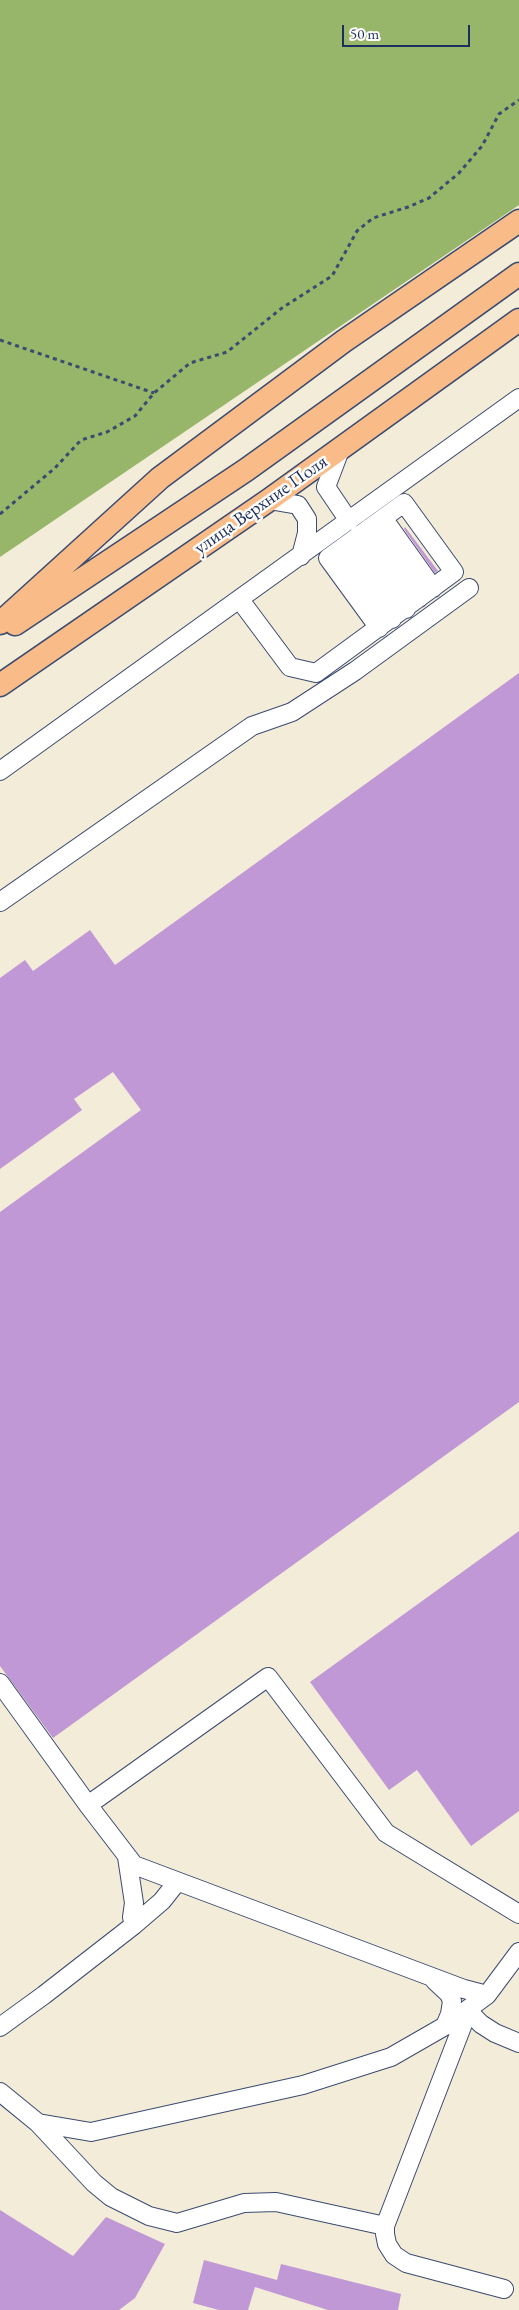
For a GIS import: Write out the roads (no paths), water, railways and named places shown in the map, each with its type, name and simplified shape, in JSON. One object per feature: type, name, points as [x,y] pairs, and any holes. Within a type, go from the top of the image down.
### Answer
[{"type":"main road","points":[[0,623],[160,478],[344,341],[512,226]]},
{"type":"main road","name":"улица Верхние Поля","points":[[0,634],[246,470],[519,274]]},
{"type":"main road","name":"улица Верхние Поля","points":[[0,685],[269,500],[519,320]]},
{"type":"street","points":[[0,771],[519,398]]},
{"type":"street","points":[[340,450],[326,488],[349,521],[355,538],[406,608]]},
{"type":"street","points":[[269,500],[298,505],[307,519],[307,534],[301,556]]},
{"type":"street","points":[[240,600],[290,667],[316,673],[454,572],[404,503],[355,538]]},
{"type":"street","points":[[355,538],[406,608]]},
{"type":"street","points":[[355,538],[406,608]]},
{"type":"street","points":[[0,902],[252,726],[292,712],[356,671],[469,588]]},
{"type":"street","points":[[88,1805],[268,1677],[386,1833],[519,1914]]},
{"type":"street","points":[[0,1683],[88,1805],[134,1864],[177,1882],[431,1977],[464,1989],[487,1994]]},
{"type":"street","points":[[127,1857],[134,1903],[132,1917],[134,1925]]},
{"type":"street","points":[[0,2027],[134,1925],[162,1901],[177,1882]]},
{"type":"street","points":[[38,2123],[81,2131],[98,2131],[303,2085],[391,2057],[468,2011],[487,1994],[519,1952]]},
{"type":"street","points":[[431,1977],[449,1994],[452,2001],[450,2014],[444,2026]]},
{"type":"street","points":[[468,2011],[481,2024],[519,2043]]},
{"type":"street","points":[[468,2011],[385,2226],[387,2244],[394,2255],[406,2263],[504,2289]]},
{"type":"street","points":[[0,2092],[38,2123],[105,2192],[130,2208],[149,2216],[177,2223],[244,2203],[276,2202],[385,2226]]}]
